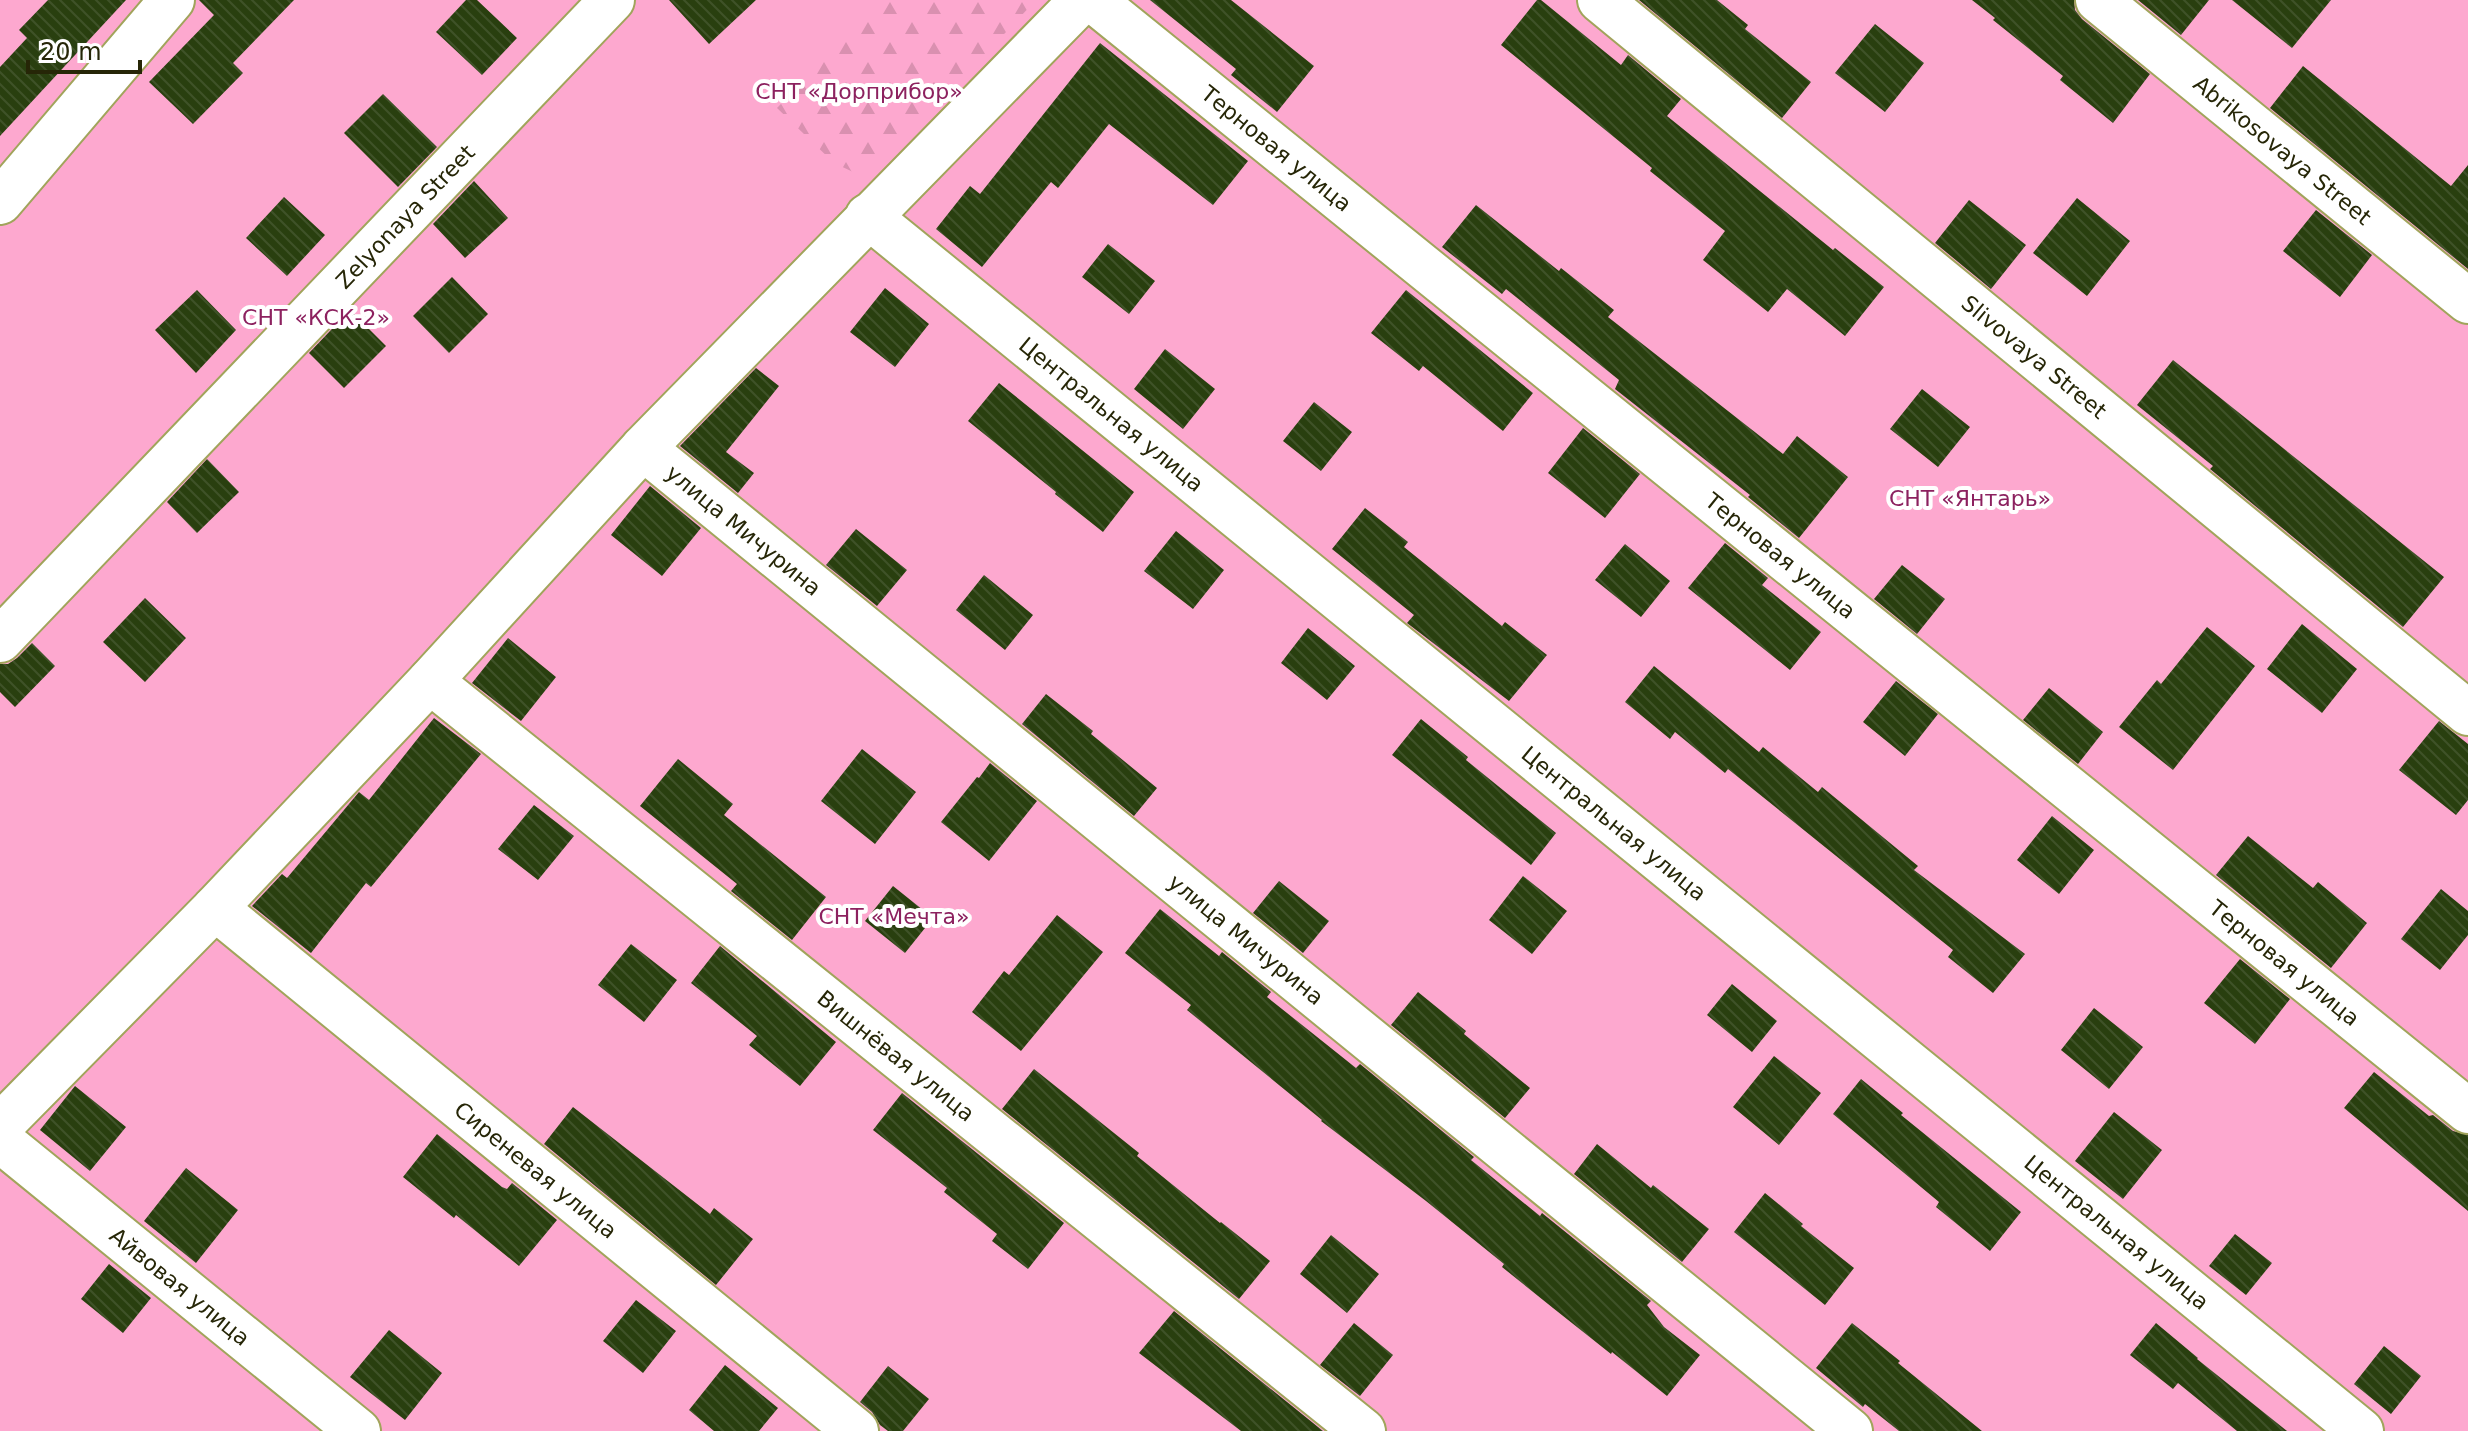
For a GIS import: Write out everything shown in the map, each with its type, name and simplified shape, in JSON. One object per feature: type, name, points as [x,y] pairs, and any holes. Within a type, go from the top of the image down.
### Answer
[{"type":"street","points":[[0,202],[172,0]]},
{"type":"street","points":[[0,1126],[215,908],[430,681],[643,448],[1082,0]]},
{"type":"street","name":"Терновая улица","points":[[1093,0],[2468,1111]]},
{"type":"street","name":"Slivovaya Street","points":[[1600,0],[2468,713]]},
{"type":"street","name":"Abrikosovaya Street","points":[[2098,0],[2468,301]]},
{"type":"street","name":"Zelyonaya Street","points":[[0,640],[610,1]]},
{"type":"street","name":"Центральная улица","points":[[868,216],[2361,1431]]},
{"type":"street","name":"улица Мичурина","points":[[643,448],[1850,1431]]},
{"type":"street","name":"Вишнёвая улица","points":[[430,681],[1363,1431]]},
{"type":"street","name":"Сиреневая улица","points":[[215,908],[856,1431]]},
{"type":"street","name":"Айвовая улица","points":[[0,1140],[358,1431]]},
{"type":"green space","points":[[0,0],[2468,0],[2468,1431],[0,1431]]},
{"type":"green space","name":"СНТ «Дорприбор»","points":[[881,0],[1036,0],[868,179],[834,163],[777,108]]},
{"type":"building","points":[[48,0],[126,0],[0,136],[0,67],[27,38],[19,30]]},
{"type":"building","points":[[199,0],[294,0],[233,63],[243,73],[193,124],[149,82],[214,15]]},
{"type":"building","points":[[466,0],[477,0],[517,38],[482,75],[436,32]]},
{"type":"building","points":[[669,0],[756,0],[709,44]]},
{"type":"building","points":[[1150,0],[1231,0],[1314,66],[1277,112],[1231,75],[1236,69]]},
{"type":"building","points":[[1537,0],[1541,0],[1621,65],[1628,55],[1681,99],[1667,116],[1833,250],[1835,248],[1884,287],[1845,336],[1787,289],[1768,312],[1703,260],[1725,231],[1501,45]]},
{"type":"building","points":[[1639,0],[1717,0],[1748,25],[1745,29],[1811,82],[1782,118]]},
{"type":"building","points":[[1972,0],[2074,0],[2075,10],[2082,19],[2150,74],[2113,123],[2060,80],[2063,76]]},
{"type":"building","points":[[2138,0],[2209,0],[2181,35]]},
{"type":"building","points":[[2232,0],[2331,0],[2292,48]]},
{"type":"building","points":[[1875,24],[1924,63],[1885,112],[1835,73]]},
{"type":"building","points":[[1100,43],[1248,161],[1213,205],[1109,124],[1058,188],[1051,182],[982,267],[936,229],[970,186],[980,194]]},
{"type":"building","points":[[2303,66],[2451,186],[2468,165],[2468,269],[2270,108]]},
{"type":"building","points":[[383,94],[437,147],[398,187],[344,133]]},
{"type":"building","points":[[474,181],[508,218],[465,258],[433,224]]},
{"type":"building","points":[[284,197],[325,235],[287,276],[246,238]]},
{"type":"building","points":[[2077,198],[2130,241],[2087,296],[2033,253]]},
{"type":"building","points":[[1969,200],[2026,245],[1991,289],[1935,243]]},
{"type":"building","points":[[1476,205],[1614,310],[1608,317],[1783,454],[1797,436],[1848,477],[1799,538],[1748,497],[1750,495],[1615,389],[1619,380],[1506,289],[1502,294],[1442,247]]},
{"type":"building","points":[[2316,210],[2372,255],[2340,297],[2283,251]]},
{"type":"building","points":[[1108,244],[1155,281],[1129,314],[1082,277]]},
{"type":"building","points":[[452,277],[488,314],[449,353],[413,316]]},
{"type":"building","points":[[885,288],[929,324],[895,367],[850,332]]},
{"type":"building","points":[[197,290],[236,330],[196,373],[155,330]]},
{"type":"building","points":[[1406,290],[1533,393],[1503,431],[1423,366],[1419,371],[1371,333]]},
{"type":"building","points":[[350,310],[386,346],[344,388],[309,353]]},
{"type":"building","points":[[1165,349],[1215,389],[1183,429],[1134,389]]},
{"type":"building","points":[[2173,360],[2444,577],[2403,627],[2137,405]]},
{"type":"building","points":[[756,368],[779,386],[726,452],[754,473],[738,493],[680,446]]},
{"type":"building","points":[[999,383],[1134,492],[1103,532],[968,421]]},
{"type":"building","points":[[1922,389],[1970,427],[1938,467],[1890,429]]},
{"type":"building","points":[[1314,402],[1352,432],[1321,471],[1283,441]]},
{"type":"building","points":[[1583,428],[1640,474],[1605,518],[1548,473]]},
{"type":"building","points":[[207,459],[239,492],[197,533],[167,502]]},
{"type":"building","points":[[650,486],[701,528],[662,576],[611,535]]},
{"type":"building","points":[[1365,508],[1408,542],[1404,547],[1502,626],[1505,622],[1547,655],[1509,701],[1407,623],[1414,615],[1332,549]]},
{"type":"building","points":[[856,529],[907,570],[877,606],[826,565]]},
{"type":"building","points":[[1176,531],[1224,570],[1193,609],[1144,571]]},
{"type":"building","points":[[1725,543],[1768,578],[1762,585],[1821,632],[1790,670],[1688,588]]},
{"type":"building","points":[[1625,544],[1670,581],[1641,617],[1595,580]]},
{"type":"building","points":[[1902,565],[1945,599],[1917,634],[1874,599]]},
{"type":"building","points":[[984,575],[1033,615],[1005,650],[956,610]]},
{"type":"building","points":[[145,598],[186,638],[145,682],[103,642]]},
{"type":"building","points":[[2302,624],[2357,669],[2322,713],[2267,669]]},
{"type":"building","points":[[2207,627],[2255,666],[2173,770],[2119,727],[2157,680],[2161,684]]},
{"type":"building","points":[[1308,628],[1355,666],[1327,700],[1281,663]]},
{"type":"building","points":[[508,638],[556,677],[521,721],[472,683]]},
{"type":"building","points":[[32,643],[55,666],[15,707],[0,692],[0,664],[8,664]]},
{"type":"building","points":[[1654,666],[1759,752],[1763,747],[1818,792],[1822,787],[1918,866],[1914,870],[2025,954],[1993,993],[1948,957],[1953,950],[1728,769],[1725,773],[1675,732],[1670,739],[1625,702]]},
{"type":"building","points":[[1896,681],[1938,714],[1905,756],[1863,722]]},
{"type":"building","points":[[2049,688],[2103,732],[2078,764],[2023,720]]},
{"type":"building","points":[[1046,694],[1157,788],[1134,816],[1022,724]]},
{"type":"building","points":[[434,718],[481,754],[371,887],[366,883],[311,953],[252,906],[282,874],[287,878],[359,792],[369,800]]},
{"type":"building","points":[[1421,719],[1556,833],[1531,865],[1392,755]]},
{"type":"building","points":[[2439,721],[2468,744],[2468,800],[2456,815],[2399,770]]},
{"type":"building","points":[[862,749],[916,792],[875,844],[821,801]]},
{"type":"building","points":[[678,759],[733,804],[724,815],[826,897],[792,940],[731,891],[737,884],[640,806]]},
{"type":"building","points":[[990,763],[1037,801],[989,861],[941,822]]},
{"type":"building","points":[[534,805],[574,836],[538,880],[498,849]]},
{"type":"building","points":[[2052,816],[2094,850],[2059,894],[2017,860]]},
{"type":"building","points":[[2248,836],[2313,888],[2318,882],[2367,923],[2331,968],[2216,875]]},
{"type":"building","points":[[1523,876],[1567,911],[1532,954],[1489,920]]},
{"type":"building","points":[[1279,881],[1329,921],[1303,953],[1253,913]]},
{"type":"building","points":[[893,886],[933,918],[905,953],[865,921]]},
{"type":"building","points":[[2441,889],[2468,911],[2468,935],[2440,970],[2401,939]]},
{"type":"building","points":[[1160,909],[1219,956],[1222,952],[1271,992],[1267,997],[1356,1068],[1360,1064],[1474,1157],[1471,1160],[1651,1301],[1647,1305],[1664,1327],[1700,1355],[1667,1396],[1502,1267],[1504,1264],[1426,1201],[1321,1121],[1187,1010],[1191,1005],[1125,953]]},
{"type":"building","points":[[1057,915],[1103,952],[1021,1051],[972,1012],[1004,971],[1009,975]]},
{"type":"building","points":[[631,944],[677,980],[644,1022],[598,985]]},
{"type":"building","points":[[720,946],[836,1042],[800,1086],[749,1045],[757,1036],[691,983]]},
{"type":"building","points":[[2240,959],[2290,999],[2255,1044],[2204,1003]]},
{"type":"building","points":[[1732,984],[1777,1021],[1752,1052],[1707,1015]]},
{"type":"building","points":[[1418,992],[1530,1088],[1505,1118],[1391,1025]]},
{"type":"building","points":[[2094,1008],[2143,1047],[2109,1089],[2061,1050]]},
{"type":"building","points":[[1774,1056],[1821,1093],[1779,1145],[1733,1107]]},
{"type":"building","points":[[1034,1069],[1139,1153],[1137,1156],[1270,1261],[1239,1299],[1002,1109]]},
{"type":"building","points":[[2374,1072],[2429,1116],[2433,1115],[2453,1131],[2468,1135],[2468,1211],[2344,1108]]},
{"type":"building","points":[[1861,1079],[2021,1212],[1990,1251],[1936,1207],[1939,1202],[1833,1114]]},
{"type":"building","points":[[75,1086],[126,1127],[90,1171],[40,1130]]},
{"type":"building","points":[[902,1093],[1064,1223],[1028,1269],[992,1241],[997,1234],[944,1192],[947,1188],[873,1130]]},
{"type":"building","points":[[573,1107],[710,1214],[714,1208],[753,1239],[716,1285],[544,1144]]},
{"type":"building","points":[[2114,1112],[2162,1150],[2123,1199],[2075,1161]]},
{"type":"building","points":[[437,1134],[502,1187],[507,1189],[512,1183],[557,1220],[519,1266],[403,1177]]},
{"type":"building","points":[[1597,1144],[1651,1188],[1653,1185],[1709,1229],[1682,1262],[1574,1174]]},
{"type":"building","points":[[186,1168],[238,1210],[196,1263],[144,1221]]},
{"type":"building","points":[[1765,1193],[1854,1268],[1825,1305],[1734,1232]]},
{"type":"building","points":[[2235,1234],[2272,1263],[2246,1295],[2209,1266]]},
{"type":"building","points":[[1331,1235],[1379,1274],[1347,1313],[1300,1274]]},
{"type":"building","points":[[109,1264],[151,1298],[123,1333],[81,1299]]},
{"type":"building","points":[[636,1300],[676,1331],[643,1373],[603,1341]]},
{"type":"building","points":[[1174,1311],[1323,1431],[1241,1431],[1139,1353]]},
{"type":"building","points":[[1354,1323],[1393,1355],[1360,1396],[1320,1365]]},
{"type":"building","points":[[1852,1323],[1982,1431],[1899,1431],[1865,1404],[1863,1407],[1816,1368]]},
{"type":"building","points":[[2156,1323],[2287,1431],[2237,1431],[2178,1383],[2173,1389],[2130,1355]]},
{"type":"building","points":[[389,1330],[442,1373],[405,1420],[350,1377]]},
{"type":"building","points":[[2384,1346],[2421,1376],[2391,1414],[2354,1384]]},
{"type":"building","points":[[725,1365],[778,1408],[759,1431],[714,1431],[689,1410]]},
{"type":"building","points":[[888,1366],[929,1399],[903,1431],[888,1431],[860,1402]]},
{"type":"park label","name":"СНТ «КСК-2»","points":[[316,317]]},
{"type":"park label","name":"СНТ «Янтарь»","points":[[1970,498]]},
{"type":"park label","name":"СНТ «Мечта»","points":[[894,916]]}]
